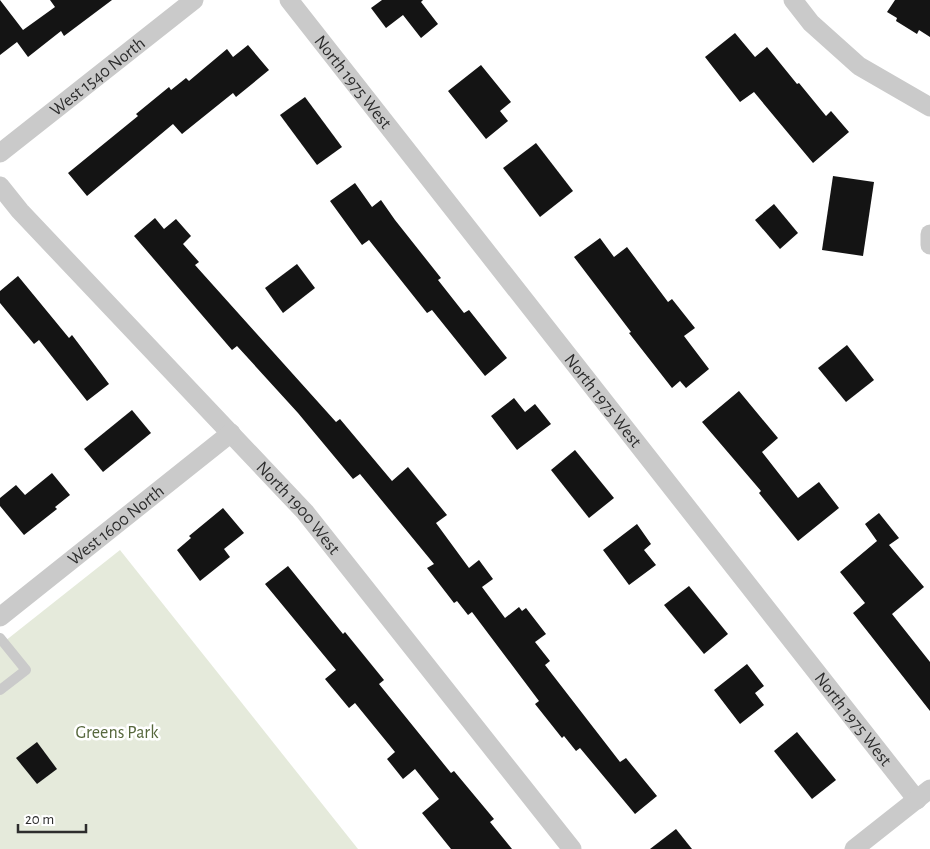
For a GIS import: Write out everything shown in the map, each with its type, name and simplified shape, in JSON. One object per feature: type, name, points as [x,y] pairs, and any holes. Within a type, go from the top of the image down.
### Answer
[{"type":"street","name":"West 1540 North","points":[[0,153],[194,0]]},
{"type":"street","name":"North 1975 West","points":[[289,0],[923,794]]},
{"type":"street","points":[[792,0],[811,23],[858,66],[930,107]]},
{"type":"street","name":"North 1900 West","points":[[0,186],[20,211],[305,512],[572,849]]},
{"type":"street","points":[[930,234],[930,245]]},
{"type":"street","name":"West 1600 North","points":[[0,617],[231,434]]},
{"type":"street","points":[[854,849],[923,794]]},
{"type":"lane","points":[[0,638],[26,670],[0,690]]},
{"type":"green space","name":"Greens Park","points":[[120,550],[358,849],[0,849],[0,645]]},
{"type":"building","points":[[0,0],[23,30],[55,7],[50,0],[112,0],[64,36],[61,31],[28,57],[17,42],[0,55]]},
{"type":"building","points":[[382,0],[423,0],[421,2],[438,24],[421,38],[403,15],[386,28],[371,8]]},
{"type":"building","points":[[895,0],[930,0],[930,37],[919,30],[917,34],[896,21],[897,18],[887,12]]},
{"type":"building","points":[[735,33],[755,57],[767,47],[826,116],[831,111],[849,132],[813,163],[754,92],[740,102],[705,57]]},
{"type":"building","points":[[248,45],[269,70],[236,97],[233,93],[182,134],[173,124],[87,196],[68,173],[138,116],[136,114],[169,87],[171,90],[186,78],[189,81],[227,49],[233,57]]},
{"type":"building","points":[[481,65],[511,102],[500,111],[508,121],[486,139],[448,91]]},
{"type":"building","points":[[305,97],[342,147],[317,165],[280,115]]},
{"type":"building","points":[[536,143],[573,191],[540,217],[503,168]]},
{"type":"building","points":[[833,176],[874,182],[863,256],[822,250]]},
{"type":"building","points":[[355,183],[372,207],[381,200],[441,278],[438,280],[464,313],[469,310],[507,358],[485,376],[432,310],[427,313],[369,240],[362,245],[330,201]]},
{"type":"building","points":[[774,204],[798,233],[780,249],[755,220]]},
{"type":"building","points":[[155,218],[164,229],[176,219],[191,236],[183,244],[199,262],[195,265],[336,422],[340,419],[392,481],[408,467],[447,515],[436,523],[469,568],[479,560],[493,579],[482,587],[505,618],[519,607],[522,611],[526,608],[546,634],[535,642],[550,661],[545,665],[620,762],[626,758],[657,796],[635,814],[580,748],[576,751],[564,736],[562,738],[535,704],[539,701],[472,612],[468,615],[457,601],[454,603],[427,568],[434,564],[360,474],[353,479],[298,413],[237,346],[232,350],[134,236]]},
{"type":"building","points":[[600,238],[614,257],[627,247],[668,302],[672,299],[695,328],[684,336],[709,369],[686,388],[680,381],[672,388],[574,257]]},
{"type":"building","points":[[297,264],[315,288],[283,313],[265,288]]},
{"type":"building","points":[[18,276],[69,338],[72,335],[109,384],[87,401],[39,340],[34,344],[0,303],[0,291]]},
{"type":"building","points":[[847,345],[874,380],[846,402],[818,368]]},
{"type":"building","points":[[739,391],[778,438],[762,452],[798,498],[819,482],[839,508],[798,541],[759,493],[761,491],[702,422]]},
{"type":"building","points":[[514,398],[525,412],[535,404],[551,424],[517,450],[491,416]]},
{"type":"building","points":[[132,410],[151,433],[103,472],[84,449]]},
{"type":"building","points":[[575,450],[614,498],[589,518],[551,470]]},
{"type":"building","points":[[52,473],[70,495],[55,507],[57,509],[24,535],[0,506],[0,498],[16,485],[25,495]]},
{"type":"building","points":[[223,508],[244,533],[224,549],[230,557],[200,581],[177,550],[191,538],[189,536]]},
{"type":"building","points":[[879,513],[899,538],[889,545],[924,587],[892,614],[930,662],[930,711],[853,613],[865,603],[840,572],[877,541],[865,524]]},
{"type":"building","points":[[637,524],[651,544],[644,550],[656,565],[629,585],[603,550]]},
{"type":"building","points":[[288,566],[343,634],[345,632],[384,680],[379,684],[451,773],[454,771],[494,819],[490,822],[512,849],[451,849],[422,813],[439,799],[415,769],[403,779],[387,759],[395,752],[355,703],[349,708],[325,679],[336,670],[265,584]]},
{"type":"building","points":[[689,586],[728,634],[704,654],[664,605]]},
{"type":"building","points":[[747,664],[764,686],[755,693],[764,705],[740,724],[714,690]]},
{"type":"building","points":[[797,732],[836,780],[812,799],[774,751]]},
{"type":"building","points":[[37,742],[57,769],[37,784],[16,758]]},
{"type":"building","points":[[676,829],[692,849],[650,849]]}]
